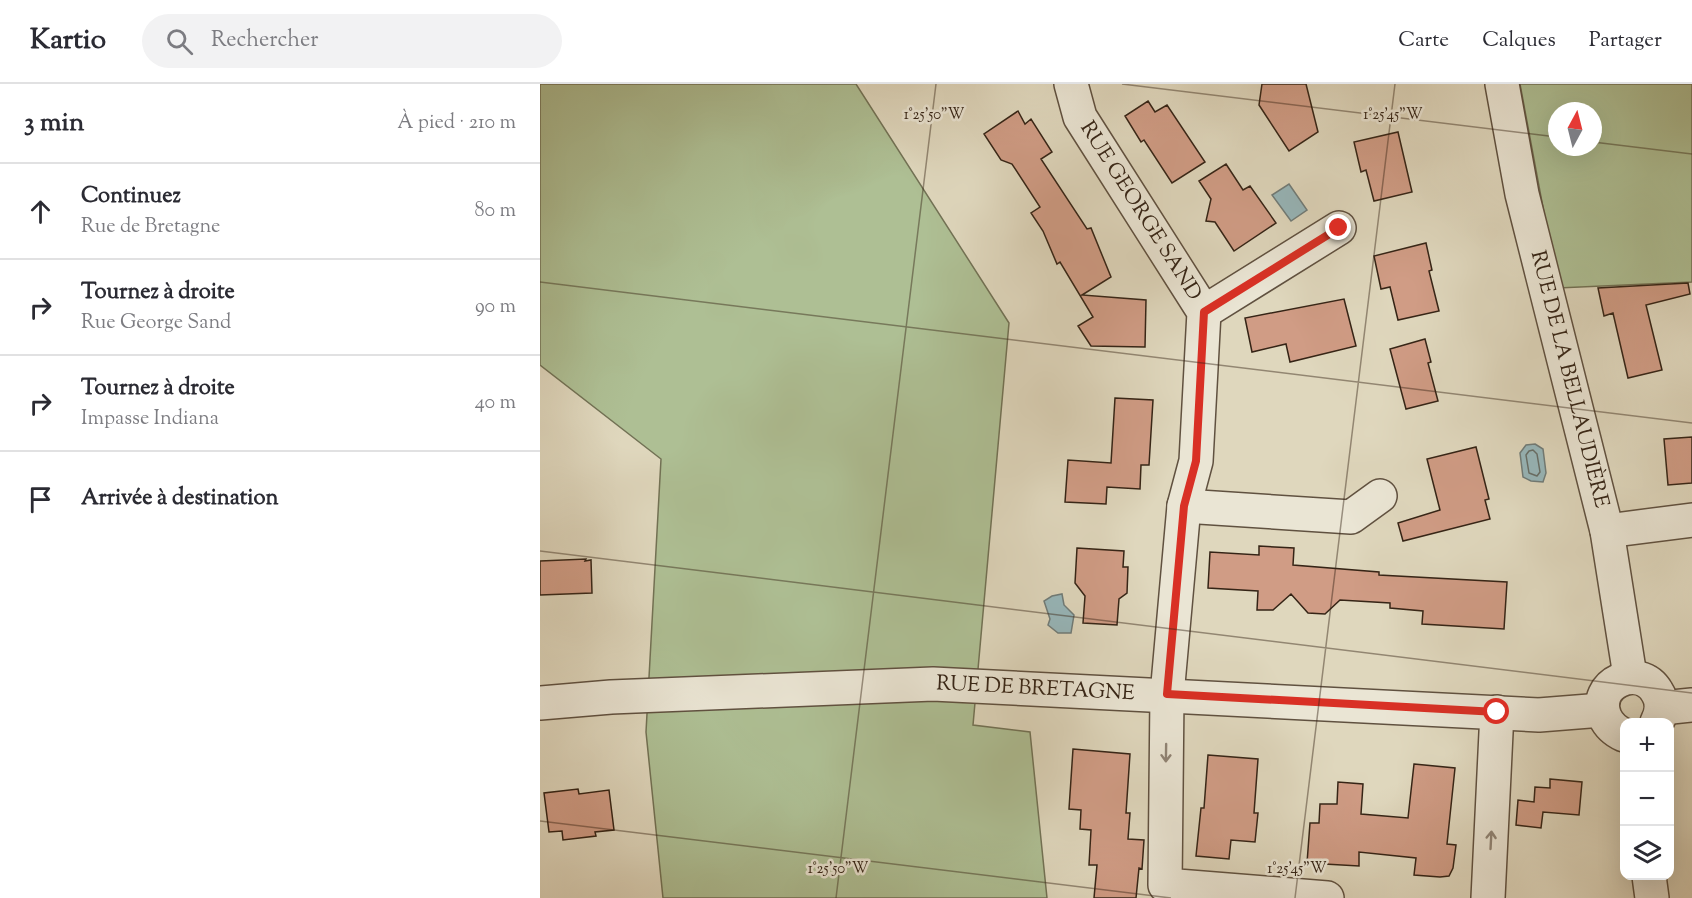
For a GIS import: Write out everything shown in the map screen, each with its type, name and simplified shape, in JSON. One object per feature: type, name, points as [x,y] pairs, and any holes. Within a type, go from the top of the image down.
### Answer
[{"type":"street","name":"RUE GEORGE SAND","points":[[1071,84],[1080,117],[1204,312],[1196,461],[1184,506],[1167,694],[1165,885],[1327,898]]},
{"type":"street","name":"RUE DE LA BELLAUDIÈRE","points":[[1502,84],[1522,194],[1607,531],[1630,676]]},
{"type":"street","points":[[1204,312],[1339,228]]},
{"type":"street","points":[[1184,506],[1351,517],[1380,496]]},
{"type":"street","points":[[1607,531],[1692,520]]},
{"type":"street","points":[[1620,732],[1609,725],[1602,710],[1603,698],[1609,687],[1618,679],[1630,676],[1643,678],[1653,685],[1670,712]]},
{"type":"street","name":"RUE DE BRETAGNE","points":[[540,703],[623,697],[933,684],[1167,694],[1539,715],[1602,710]]},
{"type":"street","points":[[1488,898],[1497,712]]},
{"type":"street","points":[[1650,880],[1652,898]]},
{"type":"green space","points":[[540,84],[856,84],[1009,323],[973,725],[1030,732],[1047,898],[663,898],[646,732],[661,459],[540,365]]},
{"type":"green space","points":[[1520,84],[1692,84],[1692,282],[1558,288]]},
{"type":"water","points":[[1289,184],[1307,210],[1291,221],[1272,195]]},
{"type":"water","points":[[1535,444],[1543,449],[1546,473],[1543,482],[1531,481],[1523,477],[1520,453],[1526,445]]},
{"type":"water","points":[[1062,594],[1064,605],[1074,615],[1071,633],[1058,633],[1048,625],[1050,619],[1044,601]]},
{"type":"building","points":[[1262,84],[1306,84],[1318,132],[1289,151],[1259,105]]},
{"type":"building","points":[[1148,101],[1155,112],[1167,105],[1205,162],[1172,183],[1144,140],[1141,142],[1125,116]]},
{"type":"building","points":[[1018,111],[1025,124],[1031,119],[1052,152],[1041,159],[1087,229],[1091,228],[1111,277],[1082,295],[1146,300],[1145,347],[1091,346],[1078,326],[1093,317],[1060,262],[1057,264],[1043,231],[1031,213],[1040,207],[1012,164],[1001,160],[984,134]]},
{"type":"building","points":[[1398,132],[1412,192],[1374,201],[1366,170],[1361,172],[1354,142]]},
{"type":"building","points":[[1226,164],[1243,190],[1250,186],[1276,223],[1234,251],[1215,222],[1206,221],[1211,199],[1199,181]]},
{"type":"building","points":[[1426,243],[1432,270],[1429,271],[1439,311],[1398,320],[1390,287],[1381,289],[1374,256]]},
{"type":"building","points":[[1688,283],[1690,294],[1646,305],[1662,370],[1628,378],[1613,313],[1604,316],[1598,288]]},
{"type":"building","points":[[1344,299],[1356,346],[1290,362],[1286,344],[1252,352],[1245,318]]},
{"type":"building","points":[[1425,339],[1431,362],[1428,363],[1438,401],[1406,409],[1390,349]]},
{"type":"building","points":[[1115,398],[1153,400],[1149,465],[1141,465],[1140,489],[1107,487],[1106,504],[1065,502],[1068,460],[1111,463]]},
{"type":"building","points":[[1692,437],[1692,483],[1668,485],[1664,439]]},
{"type":"building","points":[[1476,447],[1489,499],[1485,500],[1490,519],[1403,541],[1398,523],[1440,510],[1427,459]]},
{"type":"building","points":[[1259,546],[1294,548],[1293,565],[1379,572],[1379,575],[1507,582],[1504,629],[1422,624],[1423,611],[1390,608],[1390,603],[1340,600],[1325,614],[1308,613],[1291,594],[1273,610],[1257,610],[1258,591],[1208,588],[1210,552],[1259,555]]},
{"type":"building","points":[[1077,548],[1124,551],[1123,567],[1128,567],[1127,593],[1119,599],[1117,625],[1083,623],[1085,596],[1075,583]]},
{"type":"building","points":[[586,559],[585,561],[591,560],[592,593],[540,595],[540,561]]},
{"type":"building","points":[[1073,749],[1130,754],[1126,813],[1130,813],[1128,839],[1144,840],[1142,869],[1139,868],[1136,898],[1094,898],[1097,865],[1089,865],[1091,830],[1080,829],[1081,810],[1069,809]]},
{"type":"building","points":[[1208,755],[1258,759],[1254,813],[1258,813],[1255,842],[1231,840],[1229,859],[1196,856],[1201,808],[1204,808]]},
{"type":"building","points":[[1414,764],[1455,768],[1447,844],[1456,845],[1453,868],[1449,876],[1414,875],[1416,858],[1359,852],[1359,866],[1307,863],[1310,823],[1319,823],[1320,804],[1337,804],[1338,782],[1363,784],[1361,814],[1408,818]]},
{"type":"building","points":[[1550,779],[1582,782],[1579,815],[1543,812],[1541,828],[1516,825],[1518,800],[1534,802],[1535,787],[1550,788]]},
{"type":"building","points":[[578,789],[579,794],[609,790],[614,830],[595,832],[596,836],[563,840],[562,831],[549,832],[544,793]]},
{"type":"route","points":[[1339,228],[1204,312],[1196,461],[1184,506],[1167,694],[1497,712]]}]
